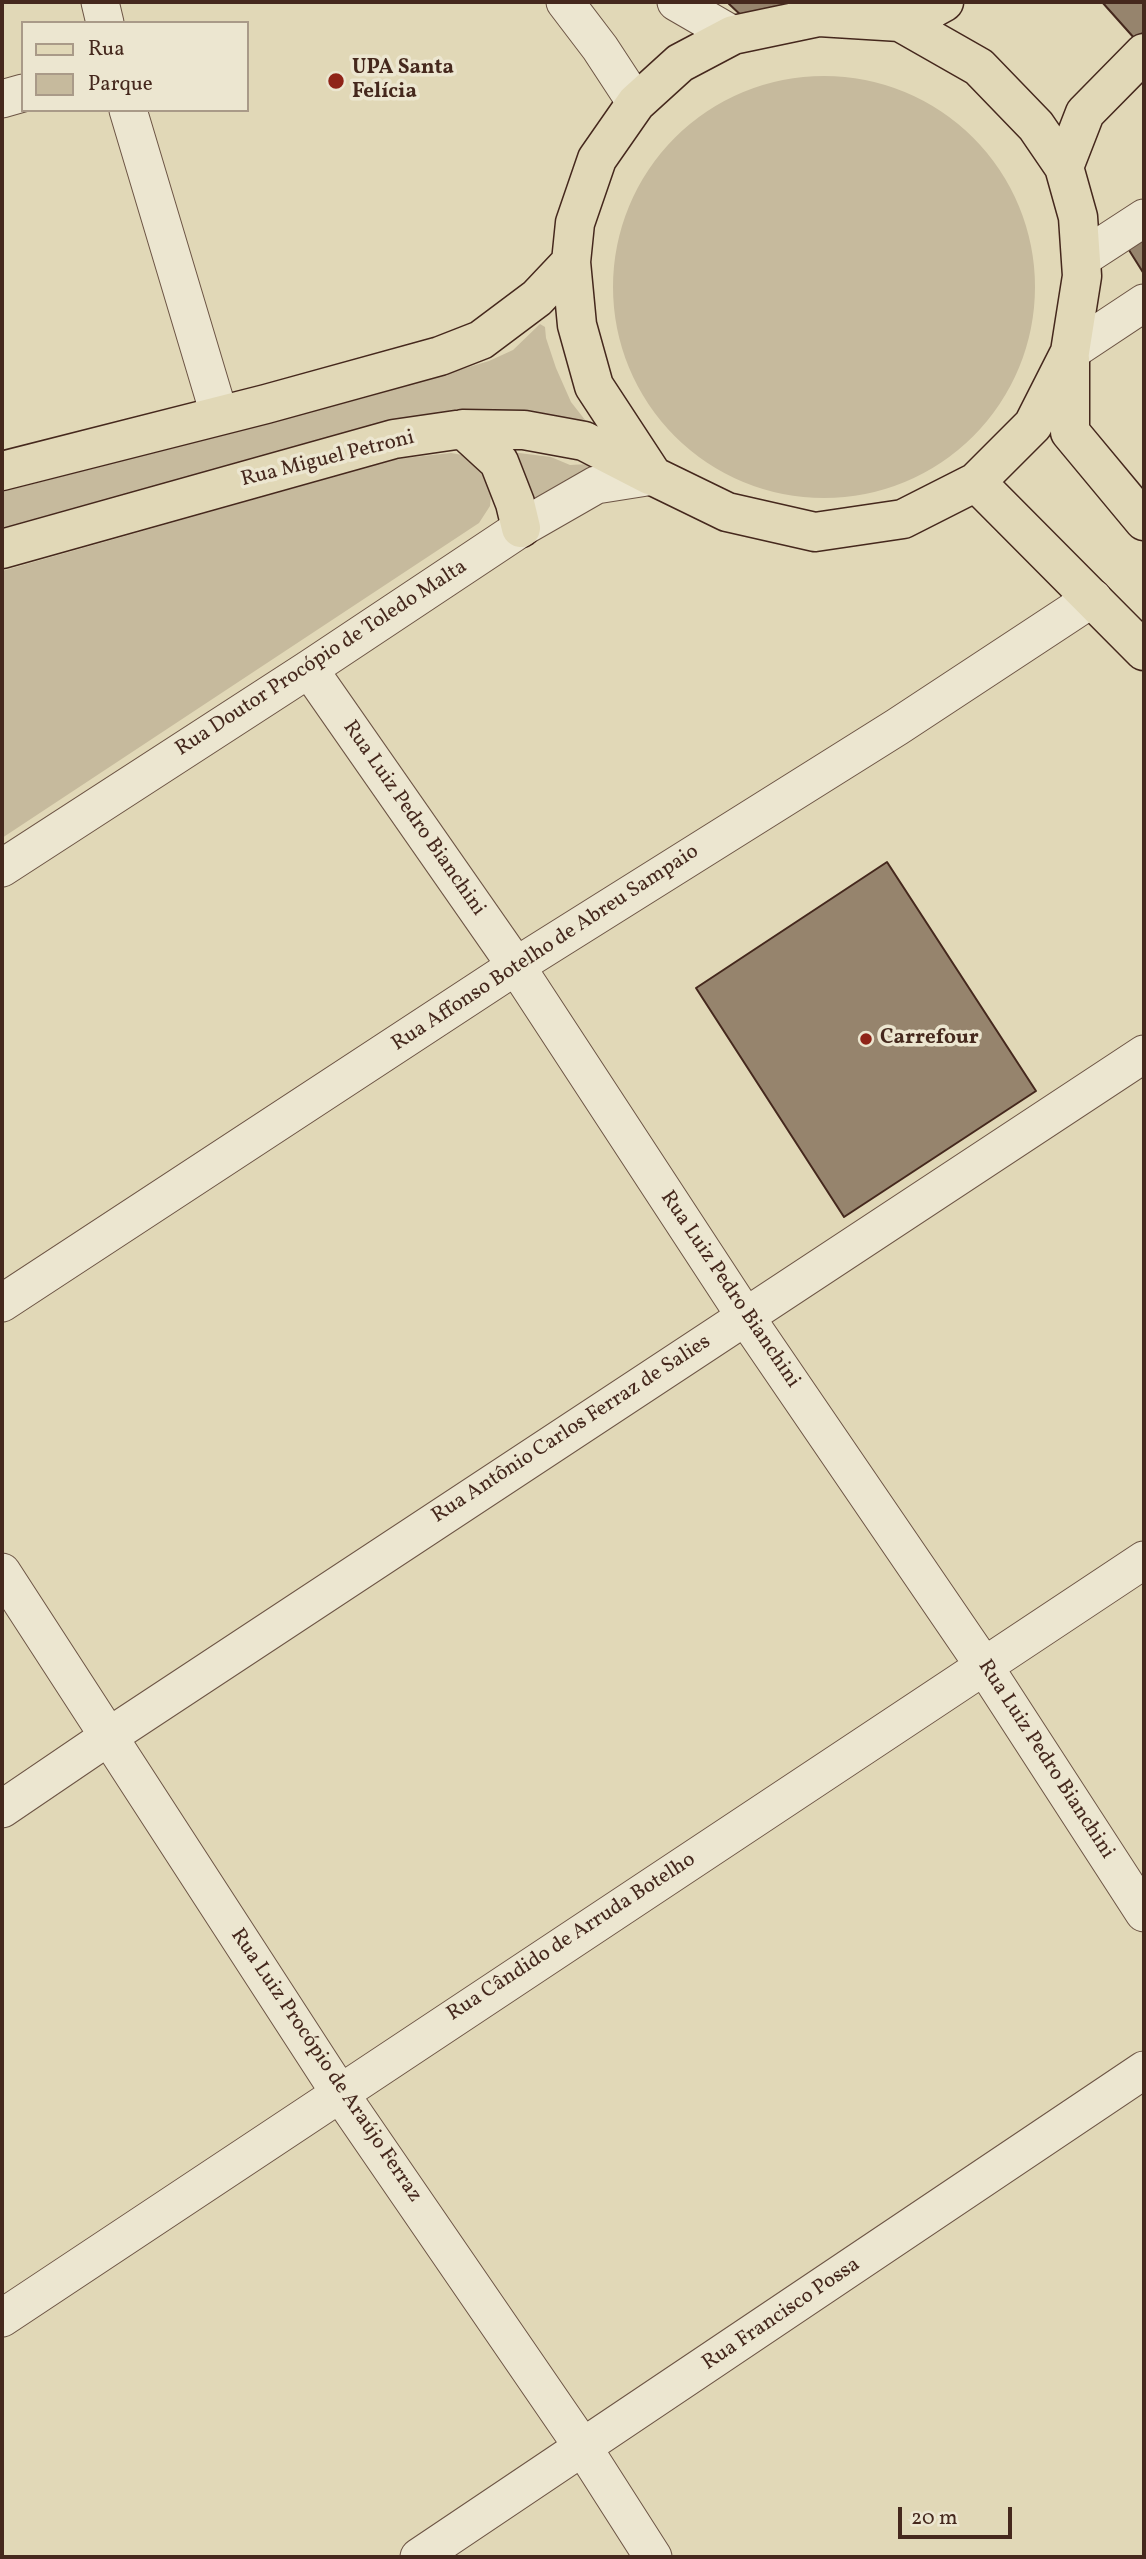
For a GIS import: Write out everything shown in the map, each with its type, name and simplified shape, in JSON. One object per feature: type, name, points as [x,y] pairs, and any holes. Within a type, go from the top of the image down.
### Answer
[{"type":"main road","points":[[653,476],[594,386],[577,325],[571,262],[575,223],[597,159],[636,103],[680,63],[733,35],[818,17],[900,22],[915,18],[944,2]]},
{"type":"main road","points":[[900,22],[978,67],[1036,126],[1064,167],[1090,253],[1082,276],[1085,342],[1070,432],[1144,522]]},
{"type":"main road","points":[[1064,167],[1085,113],[1143,60]]},
{"type":"main road","points":[[2,471],[266,404],[440,356],[481,340],[537,298],[571,262]]},
{"type":"main road","name":"Rua Miguel Petroni","points":[[2,549],[394,439],[463,429],[524,430],[584,441],[727,512],[815,531],[903,519],[976,482],[1033,425],[1085,342]]},
{"type":"main road","points":[[463,429],[499,463],[515,503],[521,528]]},
{"type":"main road","points":[[976,482],[1094,598],[1144,652]]},
{"type":"street","points":[[100,2],[105,21]]},
{"type":"street","points":[[565,2],[600,48],[636,103]]},
{"type":"street","points":[[676,2],[733,35]]},
{"type":"street","points":[[2,99],[21,94]]},
{"type":"street","points":[[129,112],[219,414]]},
{"type":"street","points":[[1090,253],[1144,218]]},
{"type":"street","points":[[1090,253],[1144,246]]},
{"type":"street","points":[[1085,342],[1144,280]]},
{"type":"street","points":[[1085,342],[1144,303]]},
{"type":"street","name":"Rua Doutor Procópio de Toledo Malta","points":[[2,868],[521,528],[596,485],[653,476]]},
{"type":"street","name":"Rua Affonso Botelho de Abreu Sampaio","points":[[2,1303],[516,966],[897,727],[1094,598]]},
{"type":"street","name":"Rua Luiz Pedro Bianchini","points":[[309,669],[516,966],[746,1316],[984,1666],[1144,1913]]},
{"type":"street","name":"Rua Antônio Carlos Ferraz de Salies","points":[[2,1809],[1144,1054]]},
{"type":"street","name":"Rua Cândido de Arruda Botelho","points":[[2,2318],[1144,1560]]},
{"type":"street","name":"Rua Luiz Procópio de Araújo Ferraz","points":[[2,1572],[340,2092],[584,2449],[653,2557]]},
{"type":"street","name":"Rua Francisco Possa","points":[[419,2557],[584,2449],[1144,2070]]},
{"type":"green space","points":[[824,76],[865,80],[905,92],[941,112],[973,138],[999,170],[1019,206],[1031,246],[1035,287],[1031,328],[1019,368],[999,404],[973,436],[941,462],[905,482],[865,494],[824,498],[783,494],[743,482],[707,462],[675,436],[649,404],[629,368],[617,328],[613,287],[617,246],[629,206],[649,170],[675,138],[707,112],[743,92],[783,80]]},
{"type":"green space","points":[[540,324],[545,327],[556,368],[571,402],[589,425],[562,425],[2,531],[2,492],[368,397],[489,361],[513,350]]},
{"type":"green space","points":[[511,452],[551,457],[570,465],[589,464],[589,468],[565,485],[528,503]]},
{"type":"green space","points":[[451,453],[463,455],[480,466],[492,486],[490,506],[479,523],[2,838],[2,571],[396,459]]},
{"type":"building","points":[[727,2],[922,2],[746,20]]},
{"type":"building","points":[[1102,2],[1144,2],[1144,32],[1135,39]]},
{"type":"building","points":[[1144,202],[1144,274],[1112,223]]},
{"type":"building","name":"Carrefour","points":[[887,862],[1036,1091],[844,1217],[696,988]]},
{"type":"place","name":"UPA Santa Felícia","points":[[336,81]]},
{"type":"place","name":"Carrefour","points":[[866,1039]]}]
